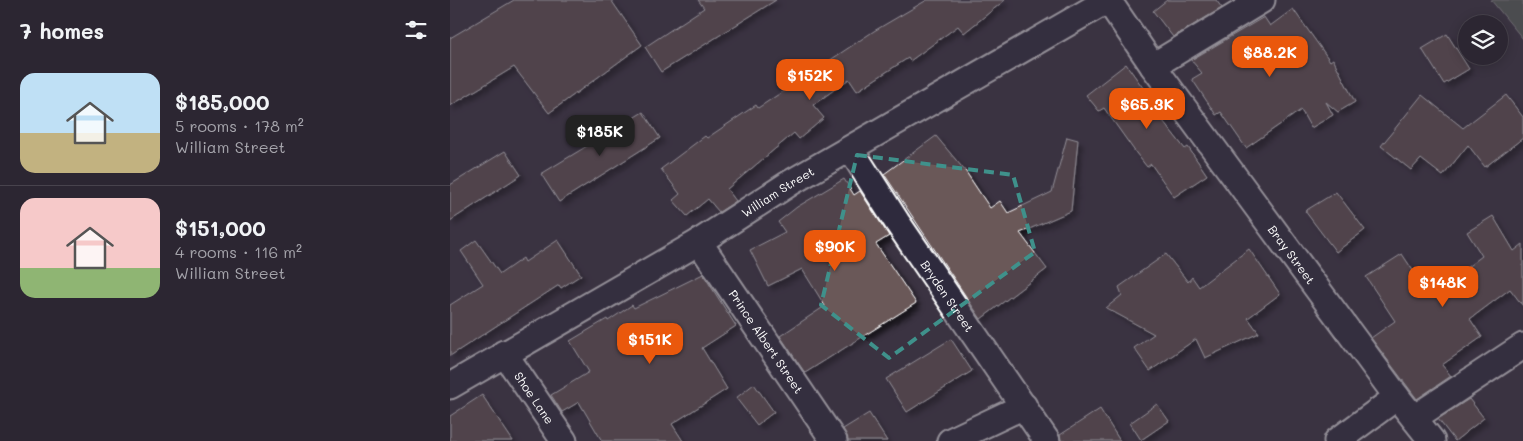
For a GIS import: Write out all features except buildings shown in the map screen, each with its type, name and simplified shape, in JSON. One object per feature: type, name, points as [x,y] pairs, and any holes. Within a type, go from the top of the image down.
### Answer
[{"type":"street","name":"Bray Street","points":[[1108,0],[1153,66],[1397,397],[1432,441]]},
{"type":"street","name":"William Street","points":[[450,386],[504,353],[699,242],[790,183],[851,150],[1108,0]]},
{"type":"street","points":[[1153,66],[1262,0]]},
{"type":"street","name":"Bryden Street","points":[[851,150],[897,222],[1047,441]]},
{"type":"street","name":"Prince Albert Street","points":[[699,242],[834,441]]},
{"type":"street","points":[[1414,418],[1523,346]]},
{"type":"street","name":"Shoe Lane","points":[[504,353],[564,441]]},
{"type":"street","points":[[1338,441],[1397,397]]},
{"type":"street","points":[[950,441],[1024,406]]},
{"type":"highlighted area","points":[[857,155],[1013,175],[1035,252],[889,358],[821,305]]},
{"type":"shaded area","points":[[1491,0],[1523,0],[1523,39],[1508,21],[1508,15],[1503,15]]}]
